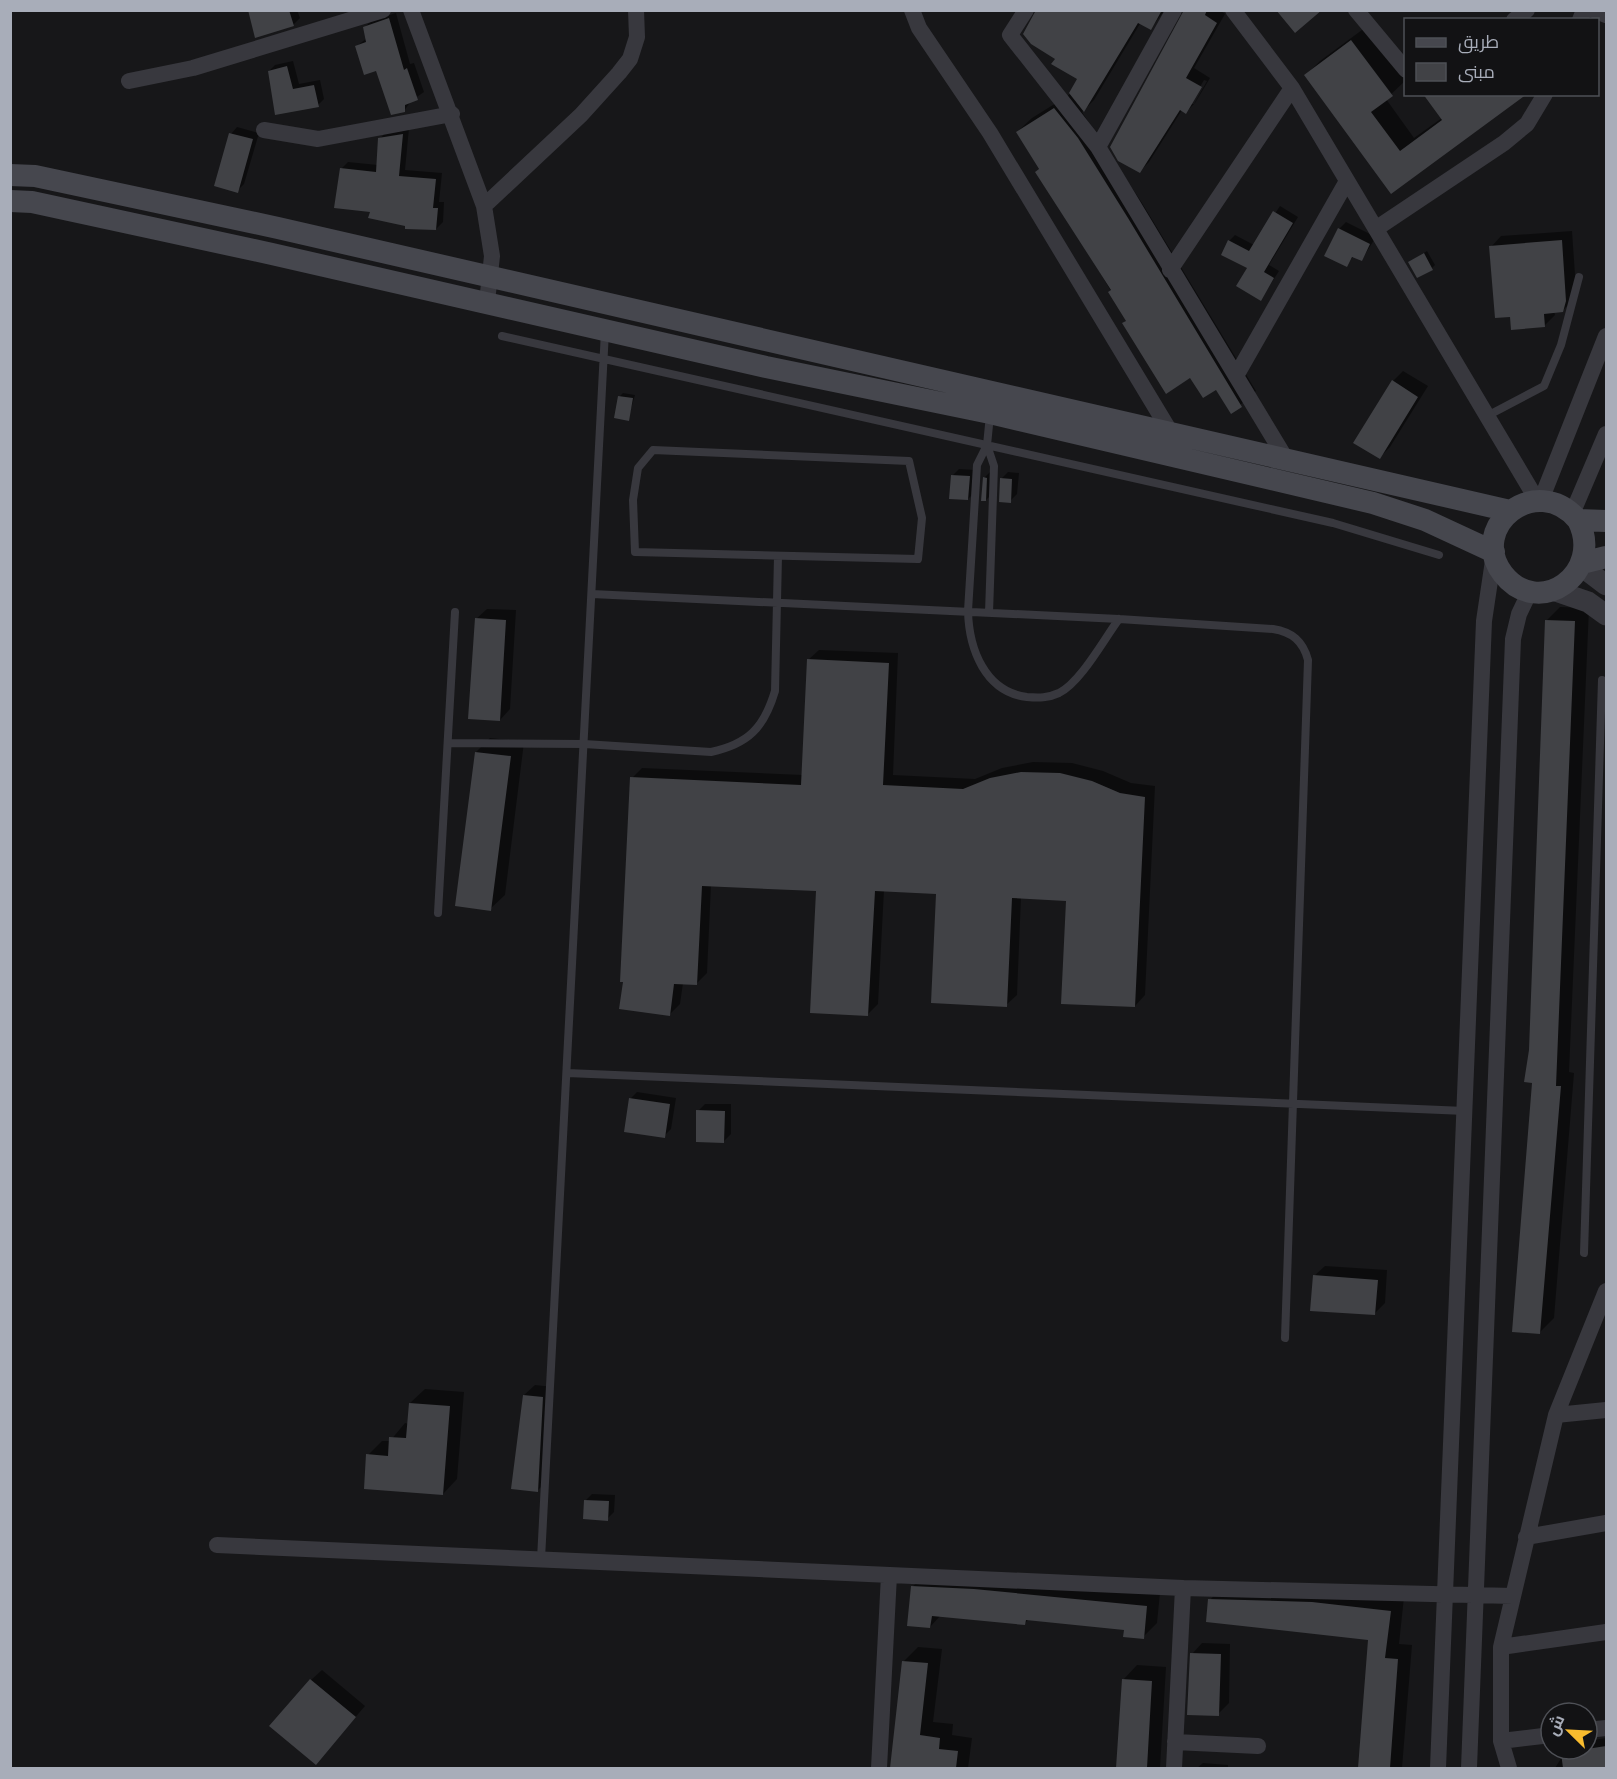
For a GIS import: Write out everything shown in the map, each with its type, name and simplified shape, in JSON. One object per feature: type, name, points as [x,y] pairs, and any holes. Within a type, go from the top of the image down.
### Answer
[{"type":"main road","points":[[10,175],[35,177],[278,228],[491,279],[993,390],[1510,511]]},
{"type":"main road","points":[[10,201],[32,202],[84,213],[487,302],[605,331],[990,413],[1373,503],[1425,520],[1494,553]]},
{"type":"main road","points":[[605,331],[609,305]]},
{"type":"main road","points":[[1575,517],[1586,541],[1582,565],[1569,581],[1541,591],[1511,582],[1503,574],[1494,553],[1497,529],[1510,511],[1539,500],[1552,502],[1575,517],[1606,520]]},
{"type":"main road","points":[[1582,565],[1606,557]]},
{"type":"street","points":[[129,81],[193,69],[383,10]]},
{"type":"street","points":[[411,10],[452,114],[484,206],[490,240],[491,279],[487,302]]},
{"type":"street","points":[[484,206],[581,115],[630,59],[637,37],[636,10]]},
{"type":"street","points":[[912,10],[919,28],[990,133],[1171,433]]},
{"type":"street","points":[[1026,10],[1010,35],[1098,147],[1170,270],[1286,459]]},
{"type":"street","points":[[1098,147],[1174,10]]},
{"type":"street","points":[[1233,10],[1292,88],[1539,500]]},
{"type":"street","points":[[1594,10],[1606,15]]},
{"type":"street","points":[[1361,13],[1404,67]]},
{"type":"street","points":[[1170,270],[1292,88]]},
{"type":"street","points":[[1377,228],[1504,143],[1527,124],[1544,96]]},
{"type":"street","points":[[264,130],[318,139],[452,114]]},
{"type":"street","points":[[1236,376],[1347,181]]},
{"type":"street","points":[[1539,500],[1606,336]]},
{"type":"street","points":[[1575,517],[1606,434]]},
{"type":"street","points":[[1438,1768],[1484,621],[1494,553]]},
{"type":"street","points":[[1582,565],[1606,585]]},
{"type":"street","points":[[1469,1768],[1513,639],[1519,614],[1541,591],[1588,602],[1606,615]]},
{"type":"street","points":[[1509,1768],[1501,1741],[1501,1647],[1557,1415],[1606,1291]]},
{"type":"street","points":[[1557,1415],[1606,1410]]},
{"type":"street","points":[[1527,1537],[1606,1524]]},
{"type":"street","points":[[217,1545],[1183,1588],[1513,1596]]},
{"type":"street","points":[[879,1768],[889,1575]]},
{"type":"street","points":[[1174,1768],[1183,1588]]},
{"type":"street","points":[[1501,1647],[1606,1632]]},
{"type":"street","points":[[1501,1741],[1539,1736]]},
{"type":"street","points":[[1175,1742],[1258,1746]]},
{"type":"lane","points":[[1487,416],[1544,386],[1561,345],[1579,277]]},
{"type":"lane","points":[[541,1559],[605,331]]},
{"type":"lane","points":[[502,336],[1333,523],[1439,555]]},
{"type":"lane","points":[[993,390],[987,445],[977,465],[968,611],[968,631],[974,650],[986,674],[1000,688],[1021,696],[1042,699],[1059,693],[1071,684],[1119,619]]},
{"type":"lane","points":[[987,445],[994,466],[988,613]]},
{"type":"lane","points":[[652,450],[909,461],[922,518],[918,559],[778,556],[635,552],[633,500],[638,468],[652,450]]},
{"type":"lane","points":[[450,743],[584,744],[711,752],[732,747],[756,731],[769,712],[775,691],[778,556]]},
{"type":"lane","points":[[592,594],[1119,619],[1273,629],[1284,631],[1297,638],[1308,660],[1285,1338]]},
{"type":"lane","points":[[438,913],[450,743],[455,612]]},
{"type":"lane","points":[[1584,1253],[1602,849],[1602,680]]},
{"type":"lane","points":[[567,1073],[1292,1106],[1465,1111]]},
{"type":"building","points":[[248,10],[289,10],[294,26],[255,38]]},
{"type":"building","points":[[1036,10],[1162,10],[1151,30],[1138,23],[1084,112],[1069,93],[1077,79],[1051,64],[1055,59],[1031,44],[1023,34]]},
{"type":"building","points":[[1184,10],[1207,10],[1205,15],[1217,23],[1186,78],[1202,87],[1186,114],[1180,110],[1140,173],[1118,161],[1110,147]]},
{"type":"building","points":[[1276,10],[1322,10],[1295,33]]},
{"type":"building","points":[[389,18],[404,70],[407,68],[418,100],[405,105],[405,112],[391,115],[376,71],[364,75],[355,46],[366,42],[363,27]]},
{"type":"building","points":[[1351,40],[1393,96],[1371,112],[1400,151],[1442,120],[1424,96],[1524,96],[1391,194],[1304,75]]},
{"type":"building","points":[[287,66],[293,89],[314,85],[319,107],[275,115],[268,71]]},
{"type":"building","points":[[1054,108],[1078,138],[1242,407],[1231,414],[1216,390],[1203,398],[1190,378],[1166,394],[1122,323],[1126,321],[1108,292],[1111,290],[1035,172],[1039,169],[1016,132]]},
{"type":"building","points":[[229,133],[253,139],[238,193],[214,186]]},
{"type":"building","points":[[403,134],[399,176],[436,179],[433,208],[438,208],[436,230],[405,229],[405,226],[368,218],[370,212],[334,208],[340,168],[376,172],[378,138]]},
{"type":"building","points":[[1273,211],[1293,223],[1264,272],[1274,278],[1261,301],[1236,286],[1247,268],[1221,255],[1228,240],[1249,251]]},
{"type":"building","points":[[1338,228],[1370,244],[1362,261],[1352,257],[1347,267],[1324,256]]},
{"type":"building","points":[[1562,240],[1566,301],[1563,312],[1544,314],[1545,327],[1511,330],[1510,317],[1495,318],[1489,246]]},
{"type":"building","points":[[1424,253],[1433,270],[1417,278],[1408,262]]},
{"type":"building","points":[[1392,380],[1418,397],[1380,459],[1353,443]]},
{"type":"building","points":[[618,396],[633,398],[629,421],[614,418]]},
{"type":"building","points":[[951,475],[970,476],[968,500],[949,499]]},
{"type":"building","points":[[983,477],[987,478],[986,501],[981,501]]},
{"type":"building","points":[[1000,478],[1012,479],[1011,503],[999,502]]},
{"type":"building","points":[[475,618],[506,620],[500,721],[468,719]]},
{"type":"building","points":[[1545,620],[1575,621],[1556,1086],[1561,1086],[1540,1334],[1512,1332],[1532,1083],[1524,1082],[1529,1050]]},
{"type":"building","points":[[807,659],[889,663],[883,785],[963,789],[990,778],[1021,772],[1060,773],[1092,781],[1120,793],[1145,797],[1135,1007],[1061,1004],[1066,901],[1012,898],[1007,1007],[931,1003],[936,894],[875,891],[868,1016],[810,1013],[816,891],[702,886],[697,985],[674,984],[670,1016],[619,1009],[623,982],[620,982],[630,777],[801,785]]},
{"type":"building","points":[[475,752],[511,756],[491,911],[455,906]]},
{"type":"building","points":[[629,1098],[670,1104],[665,1138],[624,1132]]},
{"type":"building","points":[[696,1110],[725,1111],[724,1143],[696,1142]]},
{"type":"building","points":[[1313,1275],[1378,1280],[1375,1315],[1310,1311]]},
{"type":"building","points":[[523,1395],[543,1397],[538,1492],[511,1489]]},
{"type":"building","points":[[409,1403],[450,1406],[443,1495],[364,1489],[366,1454],[388,1456],[389,1437],[406,1438]]},
{"type":"building","points":[[584,1500],[609,1501],[608,1521],[583,1519]]},
{"type":"building","points":[[911,1586],[974,1589],[1147,1606],[1144,1639],[1123,1637],[1124,1630],[1026,1620],[1025,1625],[932,1616],[930,1628],[907,1626]]},
{"type":"building","points":[[1208,1599],[1312,1602],[1391,1611],[1385,1658],[1398,1659],[1390,1768],[1358,1768],[1368,1640],[1206,1622]]},
{"type":"building","points":[[1190,1653],[1221,1654],[1219,1716],[1187,1715]]},
{"type":"building","points":[[902,1661],[928,1663],[920,1735],[940,1738],[939,1749],[958,1751],[956,1768],[890,1768]]},
{"type":"building","points":[[310,1679],[356,1717],[316,1765],[269,1726]]},
{"type":"building","points":[[1122,1679],[1152,1681],[1147,1768],[1116,1768]]},
{"type":"building","points":[[1606,1746],[1606,1768],[1563,1768],[1562,1761],[1599,1761],[1599,1747]]}]
